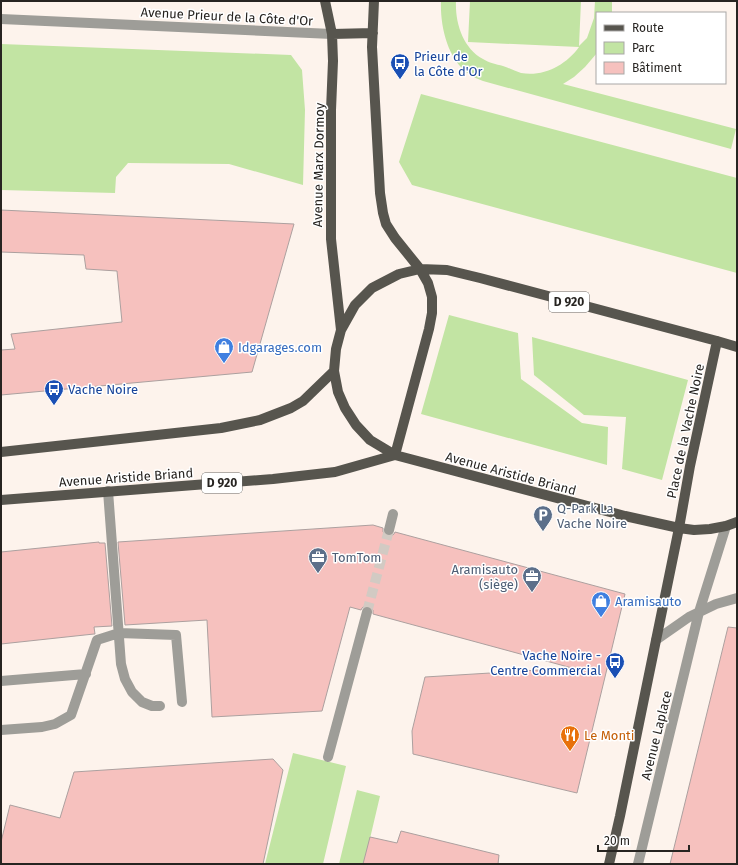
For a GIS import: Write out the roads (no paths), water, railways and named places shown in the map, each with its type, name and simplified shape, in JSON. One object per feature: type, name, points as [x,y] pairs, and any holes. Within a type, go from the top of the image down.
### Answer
[{"type":"main road","name":"Avenue Marx Dormoy","points":[[325,1],[332,34],[333,61],[330,239],[341,330]]},
{"type":"main road","points":[[374,1],[372,47],[380,193],[383,212],[386,224],[395,238],[420,269],[428,283],[432,297],[432,312],[429,329],[395,455]]},
{"type":"main road","points":[[332,34],[373,33]]},
{"type":"main road","name":"Avenue Aristide Briand","points":[[737,347],[447,270],[420,269],[399,274],[372,288],[355,305],[341,330],[336,349],[334,371],[338,392],[345,408],[356,425],[370,440],[395,455],[618,515],[679,528],[694,530],[726,526],[737,522]]},
{"type":"main road","name":"Place de la Vache Noire","points":[[679,528],[690,466],[717,341]]},
{"type":"main road","points":[[1,452],[221,428],[260,420],[291,408],[303,401],[334,371]]},
{"type":"main road","name":"Avenue Aristide Briand","points":[[1,500],[273,479],[335,472],[395,455]]},
{"type":"main road","name":"Avenue Laplace","points":[[609,864],[679,528]]},
{"type":"street","name":"Avenue Prieur de la Côte d'Or","points":[[1,19],[332,34]]},
{"type":"street","points":[[108,491],[121,664],[125,679],[132,692],[142,702],[152,706],[160,706]]},
{"type":"street","points":[[389,530],[393,514]]},
{"type":"street","name":"Avenue Laplace","points":[[638,864],[699,612],[726,526]]},
{"type":"street","points":[[656,640],[689,617],[716,604],[737,598]]},
{"type":"street","points":[[328,757],[367,612]]},
{"type":"street","points":[[1,730],[42,727],[55,724],[71,715],[97,640],[119,633],[176,635],[182,702]]},
{"type":"street","points":[[1,681],[86,674]]},
{"type":"tunnel","points":[[367,612],[389,530]]},
{"type":"place","name":"Prieur de la Côte d'Or","points":[[400,80]]},
{"type":"place","name":"Idgarages.com","points":[[224,364]]},
{"type":"place","name":"Vache Noire","points":[[54,406]]},
{"type":"place","name":"Q-Park La Vache Noire","points":[[543,532]]},
{"type":"place","name":"TomTom","points":[[318,574]]},
{"type":"place","name":"Aramisauto (siège)","points":[[532,593]]},
{"type":"place","name":"Aramisauto","points":[[601,618]]},
{"type":"place","name":"Vache Noire - Centre Commercial","points":[[615,679]]},
{"type":"place","name":"Le Monti","points":[[570,752]]}]
